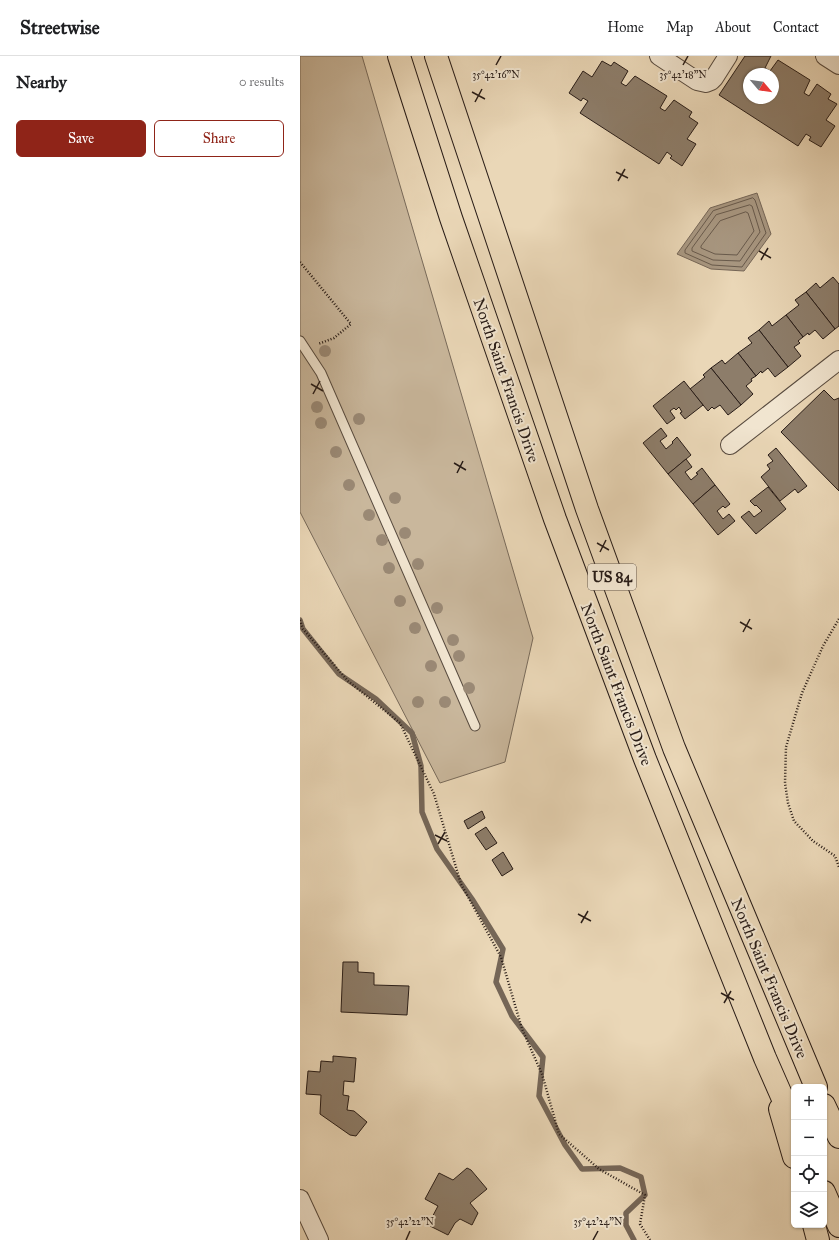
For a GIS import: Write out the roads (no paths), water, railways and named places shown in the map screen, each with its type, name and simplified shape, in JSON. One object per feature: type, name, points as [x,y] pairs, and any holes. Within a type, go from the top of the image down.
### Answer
[{"type":"highway","name":"North Saint Francis Drive","points":[[399,56],[451,218],[555,519],[645,759],[765,1058],[792,1120]]},
{"type":"highway","name":"North Saint Francis Drive","points":[[436,56],[587,509],[661,710],[678,755],[815,1084]]},
{"type":"highway","points":[[765,1058],[794,1156]]},
{"type":"highway","points":[[827,1111],[839,1137]]},
{"type":"highway","points":[[827,1199],[839,1226]]},
{"type":"highway","points":[[815,1228],[818,1240]]},
{"type":"street","points":[[659,56],[697,81],[706,83],[714,78],[728,56]]},
{"type":"street","points":[[825,56],[839,65]]},
{"type":"street","points":[[730,445],[839,360]]},
{"type":"street","points":[[300,1199],[319,1240]]},
{"type":"lane","points":[[300,341],[321,373],[475,726]]},
{"type":"water","points":[[757,193],[771,234],[744,271],[711,269],[677,254],[710,208]]},
{"type":"waterway","points":[[300,620],[303,629],[339,674],[376,699],[412,733],[421,766],[422,812],[437,849],[472,899],[503,949],[496,982],[512,1016],[543,1057],[539,1096],[565,1145],[582,1169],[620,1168],[641,1177],[645,1195],[626,1213],[626,1225],[634,1240]]}]
